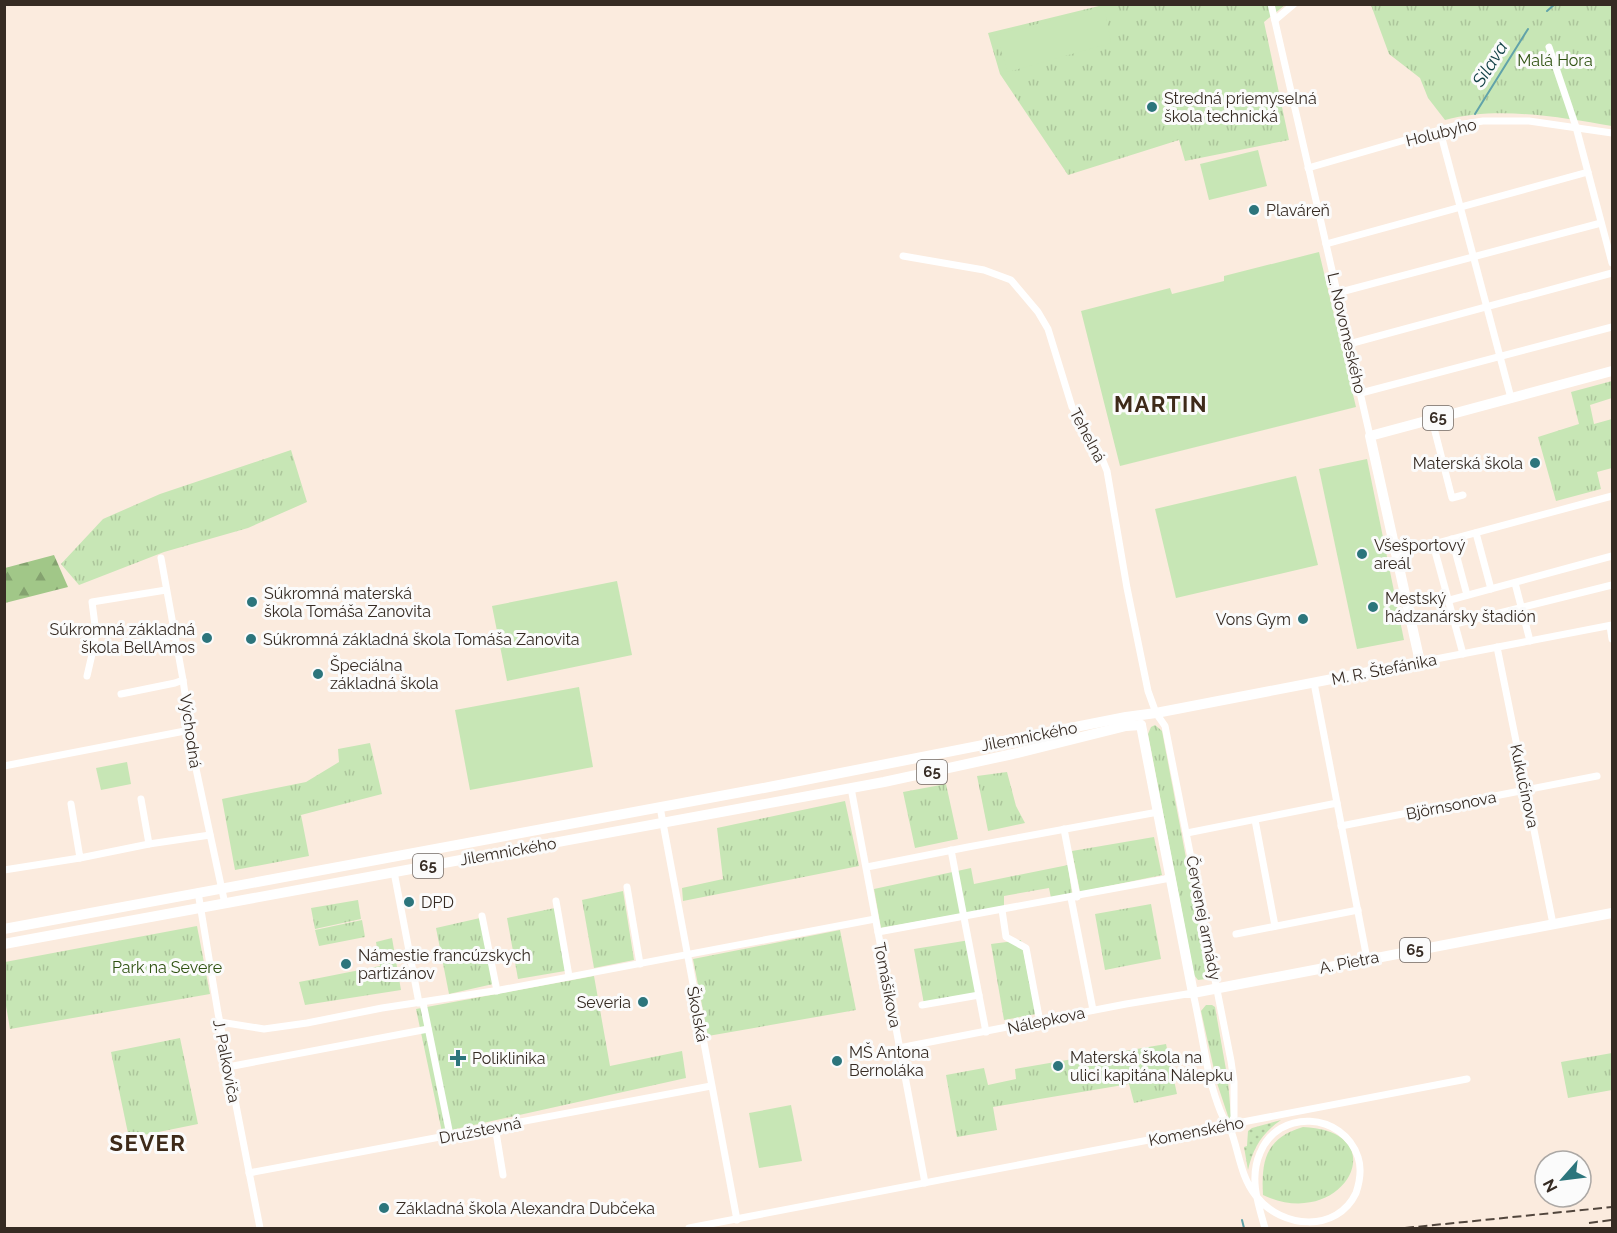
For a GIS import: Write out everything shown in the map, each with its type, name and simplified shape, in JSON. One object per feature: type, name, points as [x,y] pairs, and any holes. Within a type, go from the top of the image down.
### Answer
[{"type":"main road","name":"65","points":[[1370,436],[1612,371]]},
{"type":"main road","name":"L. Novomeského","points":[[1370,436],[1420,662]]},
{"type":"main road","name":"M. R. Štefánika","points":[[1156,713],[1420,662]]},
{"type":"main road","points":[[1141,725],[1156,713]]},
{"type":"main road","name":"Jilemnického","points":[[4,929],[1156,713]]},
{"type":"main road","name":"Jilemnického","points":[[4,945],[851,788],[1013,754],[1126,726],[1141,725]]},
{"type":"main road","name":"Červenej armády","points":[[1141,725],[1193,993]]},
{"type":"main road","name":"A. Pietra","points":[[1193,993],[1612,913]]},
{"type":"street","name":"L. Novomeského","points":[[1271,4],[1370,436]]},
{"type":"street","points":[[1275,20],[1294,4]]},
{"type":"street","points":[[1549,47],[1576,127],[1612,263]]},
{"type":"street","name":"Holubyho","points":[[1308,168],[1468,123],[1483,121],[1529,121],[1612,133]]},
{"type":"street","points":[[1440,131],[1510,398]]},
{"type":"street","points":[[1326,243],[1588,172]]},
{"type":"street","points":[[1337,293],[1601,223]]},
{"type":"street","name":"Tehelná","points":[[903,256],[984,270],[1011,280],[1038,312],[1048,329],[1072,407],[1100,451],[1107,471],[1127,588],[1148,691],[1156,713]]},
{"type":"street","points":[[1349,344],[1612,273]]},
{"type":"street","points":[[1361,393],[1612,327]]},
{"type":"street","points":[[1432,420],[1452,498],[1463,495]]},
{"type":"street","points":[[1397,554],[1612,496]]},
{"type":"street","points":[[1476,533],[1491,589]]},
{"type":"street","points":[[1452,539],[1467,595]]},
{"type":"street","points":[[1433,544],[1463,654]]},
{"type":"street","points":[[1450,600],[1612,556]]},
{"type":"street","name":"Východná","points":[[160,558],[183,680],[195,764],[225,904]]},
{"type":"street","points":[[1515,582],[1530,641]]},
{"type":"street","points":[[1455,624],[1612,585]]},
{"type":"street","points":[[87,676],[96,633],[92,602],[166,590]]},
{"type":"street","points":[[1611,626],[1612,639]]},
{"type":"street","name":"M. R. Štefánika","points":[[1420,662],[1611,626]]},
{"type":"street","points":[[93,650],[175,636]]},
{"type":"street","name":"Kukučínova","points":[[1497,648],[1553,924]]},
{"type":"street","points":[[122,693],[183,680]]},
{"type":"street","points":[[1314,683],[1367,959]]},
{"type":"street","name":"Červenej armády","points":[[1156,713],[1165,726],[1218,988],[1234,1082],[1234,1117],[1230,1125]]},
{"type":"street","points":[[4,766],[190,730]]},
{"type":"street","points":[[903,762],[906,777]]},
{"type":"street","name":"Björnsonova","points":[[1341,826],[1597,776]]},
{"type":"street","name":"Tomášikova","points":[[851,788],[925,1183]]},
{"type":"street","points":[[141,799],[149,844]]},
{"type":"street","points":[[1187,833],[1337,803]]},
{"type":"street","points":[[71,804],[80,858]]},
{"type":"street","name":"Školská","points":[[660,807],[737,1220]]},
{"type":"street","points":[[867,867],[1158,812]]},
{"type":"street","points":[[1255,820],[1275,926]]},
{"type":"street","points":[[1064,829],[1093,1010]]},
{"type":"street","points":[[4,870],[210,834]]},
{"type":"street","points":[[951,850],[986,1032]]},
{"type":"street","points":[[394,872],[450,1135]]},
{"type":"street","points":[[878,932],[1074,897],[1171,876]]},
{"type":"street","points":[[627,887],[640,964]]},
{"type":"street","name":"J. Palkoviča","points":[[198,892],[219,1022],[260,1228]]},
{"type":"street","points":[[556,902],[569,976]]},
{"type":"street","points":[[1002,910],[1006,937],[1026,948],[1040,1022]]},
{"type":"street","points":[[1236,934],[1358,910]]},
{"type":"street","points":[[482,916],[497,991]]},
{"type":"street","points":[[219,1022],[264,1029],[279,1027],[382,1008],[497,991],[875,919]]},
{"type":"street","name":"Červenej armády","points":[[1193,993],[1211,1084],[1223,1118],[1230,1125],[1238,1158],[1249,1186],[1267,1208],[1290,1222],[1305,1225],[1326,1222],[1339,1214],[1355,1196],[1360,1177],[1357,1156],[1347,1138],[1329,1125],[1310,1120],[1293,1123],[1275,1132],[1259,1153],[1255,1176],[1256,1195],[1265,1228]]},
{"type":"street","name":"Nálepkova","points":[[899,1048],[1193,993]]},
{"type":"street","points":[[922,1005],[979,995]]},
{"type":"street","points":[[228,1067],[428,1029]]},
{"type":"street","name":"Komenského","points":[[689,1228],[1467,1079]]},
{"type":"street","name":"Družstevná","points":[[249,1173],[711,1086]]},
{"type":"street","points":[[495,1126],[503,1175]]},
{"type":"green space","name":"Stredná priemyselná škola technická","points":[[1103,5],[1285,5],[1264,22],[1289,140],[1185,161],[1179,140],[1068,175],[1000,74],[988,33]]},
{"type":"green space","name":"Malá Hora","points":[[1371,5],[1612,5],[1612,126],[1550,116],[1507,113],[1445,120],[1428,98],[1420,78],[1389,54]]},
{"type":"green space","points":[[1104,6],[1111,43],[1008,72],[996,35]]},
{"type":"green space","points":[[1258,150],[1267,186],[1209,200],[1200,164]]},
{"type":"green space","points":[[1319,252],[1356,407],[1120,466],[1081,311],[1170,288],[1172,294],[1224,281],[1224,276]]},
{"type":"green space","points":[[1612,381],[1612,398],[1590,405],[1594,424],[1612,419],[1612,468],[1597,472],[1601,489],[1556,501],[1538,437],[1579,424],[1571,392]]},
{"type":"green space","points":[[291,450],[307,502],[248,528],[164,552],[79,585],[61,564],[103,519],[160,494]]},
{"type":"green space","name":"Všešportový areál","points":[[1367,459],[1404,640],[1357,649],[1319,469]]},
{"type":"green space","points":[[1296,476],[1318,565],[1176,598],[1155,509]]},
{"type":"green space","points":[[54,555],[68,587],[5,603],[5,568]]},
{"type":"green space","points":[[617,581],[632,655],[507,681],[492,606]]},
{"type":"green space","points":[[579,687],[593,767],[470,790],[455,710]]},
{"type":"green space","points":[[1155,725],[1162,731],[1208,974],[1206,979],[1198,980],[1194,975],[1148,734],[1151,727]]},
{"type":"green space","points":[[370,743],[382,794],[301,815],[309,856],[235,870],[222,799],[306,782],[339,762],[338,749]]},
{"type":"green space","points":[[127,762],[131,784],[101,790],[96,768]]},
{"type":"green space","points":[[1007,772],[1016,806],[1025,823],[988,831],[977,776]]},
{"type":"green space","points":[[946,784],[958,839],[915,848],[903,792]]},
{"type":"green space","points":[[845,801],[859,866],[683,901],[682,888],[723,879],[717,828]]},
{"type":"green space","points":[[1154,837],[1162,875],[1080,892],[1072,851]]},
{"type":"green space","points":[[1068,865],[1072,894],[1051,898],[1049,888],[1004,896],[1004,906],[881,928],[874,889],[971,868],[974,884]]},
{"type":"green space","points":[[623,891],[634,960],[594,968],[582,900]]},
{"type":"green space","points":[[358,900],[361,919],[315,929],[311,908]]},
{"type":"green space","points":[[1151,904],[1161,959],[1105,970],[1095,914]]},
{"type":"green space","points":[[555,908],[565,971],[518,979],[507,918]]},
{"type":"green space","points":[[480,918],[493,984],[449,994],[436,928]]},
{"type":"green space","points":[[362,920],[365,937],[319,946],[315,930]]},
{"type":"green space","name":"Park na Severe","points":[[197,926],[210,994],[10,1029],[5,1000],[5,962]]},
{"type":"green space","points":[[840,930],[856,1010],[708,1036],[693,959]]},
{"type":"green space","points":[[392,938],[401,990],[305,1005],[299,982],[380,966],[376,942]]},
{"type":"green space","points":[[970,940],[979,996],[924,1004],[914,949]]},
{"type":"green space","points":[[1021,940],[1036,1014],[1004,1020],[991,944]]},
{"type":"green space","points":[[594,976],[610,1066],[682,1051],[686,1078],[442,1132],[416,1009]]},
{"type":"green space","points":[[1206,1005],[1215,1007],[1228,1081],[1231,1117],[1229,1119],[1217,1083],[1201,1011]]},
{"type":"green space","points":[[180,1038],[198,1124],[129,1138],[111,1052]]},
{"type":"green space","points":[[1166,1044],[1177,1094],[1134,1103],[1129,1084],[993,1107],[997,1130],[957,1137],[946,1075],[984,1068],[988,1085],[1016,1079],[1015,1069],[1102,1054],[1103,1061],[1125,1058],[1125,1051]]},
{"type":"green space","points":[[1612,1053],[1612,1090],[1568,1098],[1561,1062]]},
{"type":"green space","points":[[791,1105],[802,1161],[759,1168],[749,1113]]},
{"type":"green space","points":[[1281,1120],[1259,1142],[1248,1170],[1244,1147],[1247,1146],[1248,1131]]},
{"type":"green space","points":[[1303,1127],[1332,1133],[1348,1145],[1353,1160],[1349,1177],[1336,1191],[1316,1201],[1292,1203],[1263,1195],[1263,1171],[1268,1152],[1281,1137]]},
{"type":"waterway","name":"Silava","points":[[1547,11],[1555,4]]},
{"type":"waterway","name":"Silava","points":[[1475,114],[1528,29]]},
{"type":"waterway","name":"Silava","points":[[1242,1220],[1244,1228]]},
{"type":"railway","points":[[1405,1228],[1612,1207]]},
{"type":"railway","points":[[1589,1223],[1612,1220]]},
{"type":"place","name":"Stredná priemyselná škola technická","points":[[1152,107]]},
{"type":"place","name":"Plaváreň","points":[[1254,210]]},
{"type":"place","name":"Materská škola","points":[[1535,463]]},
{"type":"place","name":"Všešportový areál","points":[[1362,554]]},
{"type":"place","name":"Súkromná materská škola Tomáša Zanovita","points":[[252,602]]},
{"type":"place","name":"Mestský hádzanársky štadión","points":[[1373,607]]},
{"type":"place","name":"Vons Gym","points":[[1303,619]]},
{"type":"place","name":"Súkromná základná škola BellAmos","points":[[207,638]]},
{"type":"place","name":"Súkromná základná škola Tomáša Zanovita","points":[[251,639]]},
{"type":"place","name":"Špeciálna základná škola","points":[[318,674]]},
{"type":"place","name":"DPD","points":[[409,902]]},
{"type":"place","name":"Námestie francúzskych partizánov","points":[[346,964]]},
{"type":"place","name":"Severia","points":[[643,1002]]},
{"type":"place","name":"Poliklinika","points":[[458,1058]]},
{"type":"place","name":"MŠ Antona Bernoláka","points":[[837,1061]]},
{"type":"place","name":"Materská škola na ulici kapitána Nálepku","points":[[1058,1066]]},
{"type":"place","name":"Základná škola Alexandra Dubčeka","points":[[384,1208]]},
{"type":"district","name":"MARTIN","points":[[1161,404]]},
{"type":"district","name":"SEVER","points":[[148,1143]]}]
